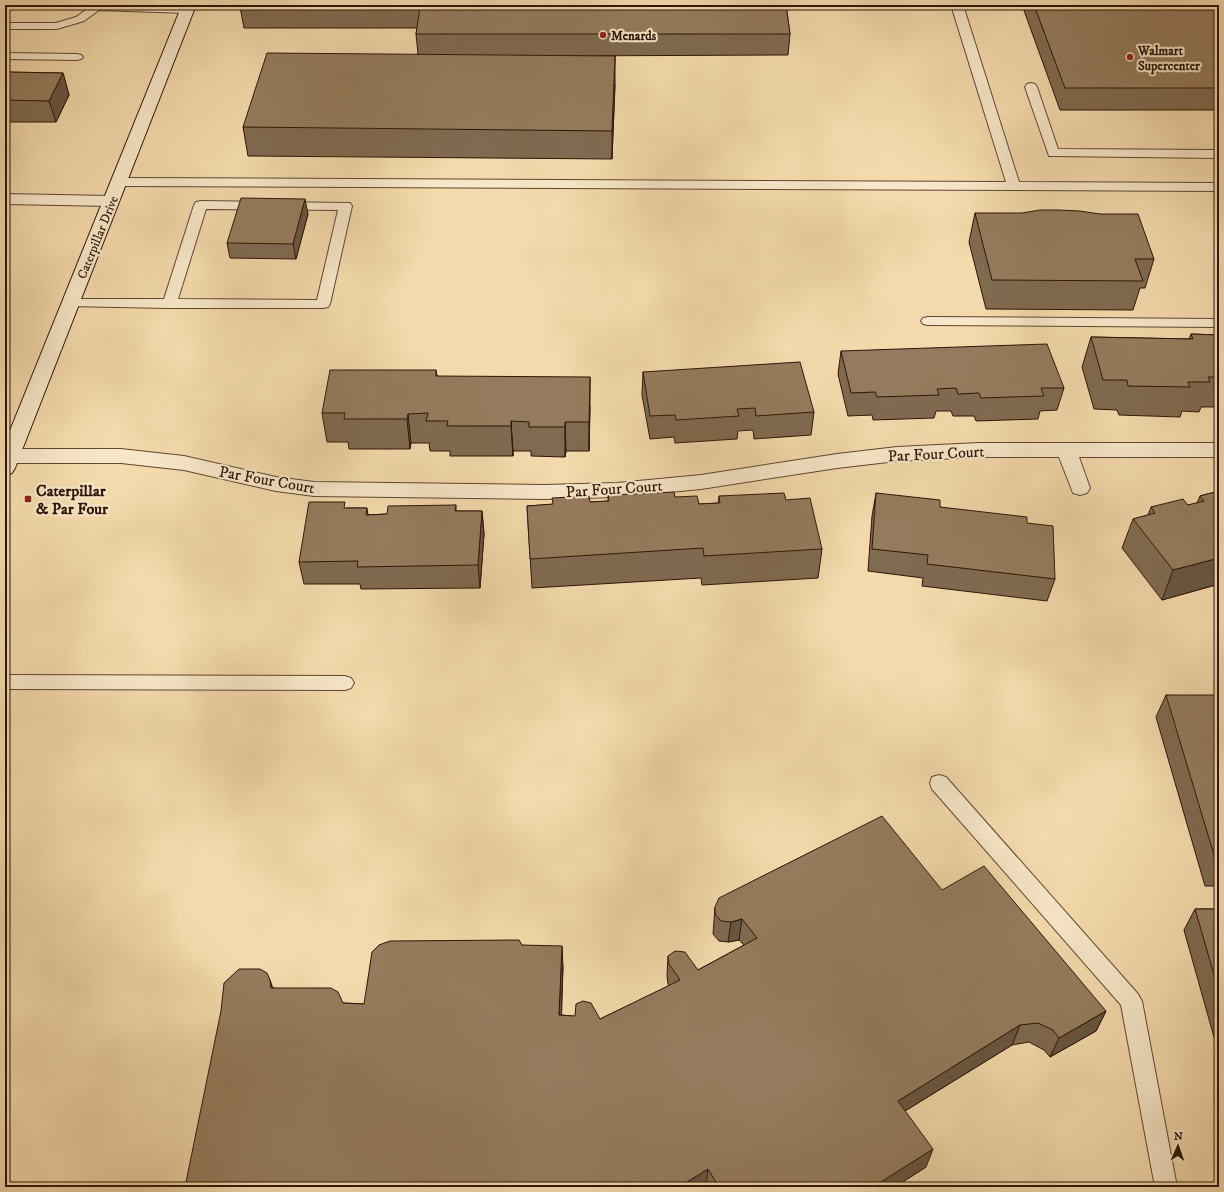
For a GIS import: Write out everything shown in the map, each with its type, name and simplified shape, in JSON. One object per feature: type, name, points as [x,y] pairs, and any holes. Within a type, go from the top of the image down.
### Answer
[{"type":"street","name":"Caterpillar Drive","points":[[7,460],[188,7]]},
{"type":"street","points":[[5,199],[111,201]]},
{"type":"street","name":"Par Four Court","points":[[7,460],[129,457],[184,463],[276,484],[314,489],[544,492],[617,490],[701,482],[837,461],[897,454],[978,450],[1219,450]]},
{"type":"street","points":[[1068,450],[1080,488]]},
{"type":"lane","points":[[957,5],[1014,186]]},
{"type":"lane","points":[[5,26],[57,26],[80,19],[96,6],[188,7]]},
{"type":"lane","points":[[5,56],[77,57]]},
{"type":"lane","points":[[1031,87],[1054,153],[1219,154]]},
{"type":"lane","points":[[119,182],[1219,187]]},
{"type":"lane","points":[[71,303],[169,304],[323,304],[345,206],[201,205],[169,304]]},
{"type":"lane","points":[[928,321],[1218,323]]},
{"type":"lane","points":[[5,682],[345,682]]},
{"type":"lane","points":[[939,783],[1131,1001],[1166,1187]]},
{"type":"building","points":[[241,5],[786,5],[790,34],[416,34],[420,7],[240,7]]},
{"type":"building","name":"Walmart Supercenter","points":[[1034,5],[1219,5],[1219,88],[1065,88]]},
{"type":"building","points":[[267,53],[615,56],[612,131],[243,127]]},
{"type":"building","points":[[5,72],[63,73],[49,101],[5,100]]},
{"type":"building","points":[[241,198],[305,199],[293,244],[227,243]]},
{"type":"building","points":[[1040,210],[1080,211],[1100,214],[1138,214],[1154,259],[1135,259],[1143,281],[992,280],[975,213],[1022,213]]},
{"type":"building","points":[[1191,334],[1219,335],[1219,377],[1208,377],[1210,382],[1188,382],[1190,387],[1128,386],[1127,380],[1103,380],[1091,337],[1193,339]]},
{"type":"building","points":[[1047,344],[1064,388],[1041,388],[1044,396],[981,398],[979,393],[958,394],[956,388],[937,389],[939,395],[877,397],[875,392],[851,393],[841,351]]},
{"type":"building","points":[[800,362],[814,412],[756,416],[755,408],[737,409],[739,416],[676,420],[675,415],[650,416],[643,372]]},
{"type":"building","points":[[330,370],[436,370],[436,376],[590,377],[589,422],[565,422],[565,427],[529,427],[529,422],[511,421],[511,426],[447,426],[448,421],[426,421],[428,413],[408,414],[407,419],[344,419],[345,413],[322,413]]},
{"type":"building","points":[[1219,491],[1219,558],[1173,570],[1133,519],[1155,513],[1151,507],[1183,499],[1188,505],[1204,501],[1200,496]]},
{"type":"building","points":[[674,492],[675,497],[697,496],[699,504],[720,503],[719,496],[784,493],[786,500],[810,498],[822,549],[704,556],[703,548],[530,559],[527,506],[553,504],[552,498],[589,496],[590,502],[609,501],[608,495]]},
{"type":"building","points":[[876,493],[940,500],[940,507],[1027,517],[1027,523],[1053,526],[1055,579],[927,564],[928,555],[872,549]]},
{"type":"building","points":[[309,502],[345,502],[344,508],[367,508],[366,515],[387,514],[388,506],[456,505],[455,511],[482,511],[478,565],[357,567],[358,561],[299,562]]},
{"type":"building","points":[[1166,695],[1217,695],[1219,701],[1219,865],[1217,865]]},
{"type":"building","points":[[882,816],[942,890],[984,866],[1106,1011],[1059,1038],[1053,1030],[1038,1023],[1020,1025],[898,1101],[933,1149],[873,1187],[719,1187],[708,1169],[679,1187],[185,1187],[221,1011],[224,983],[239,969],[260,969],[267,973],[271,988],[331,988],[338,992],[343,1003],[364,1004],[372,952],[379,945],[390,941],[519,940],[522,945],[562,946],[559,1015],[575,1016],[576,1004],[583,1001],[591,1003],[600,1019],[680,980],[669,964],[668,956],[675,951],[685,952],[698,970],[757,938],[742,919],[731,922],[721,921],[715,914],[715,907],[719,898]]},
{"type":"building","points":[[1195,909],[1219,909],[1219,992]]},
{"type":"place","name":"Menards","points":[[603,35]]},
{"type":"place","name":"Walmart Supercenter","points":[[1130,57]]},
{"type":"place","name":"Caterpillar & Par Four","points":[[28,499]]}]
